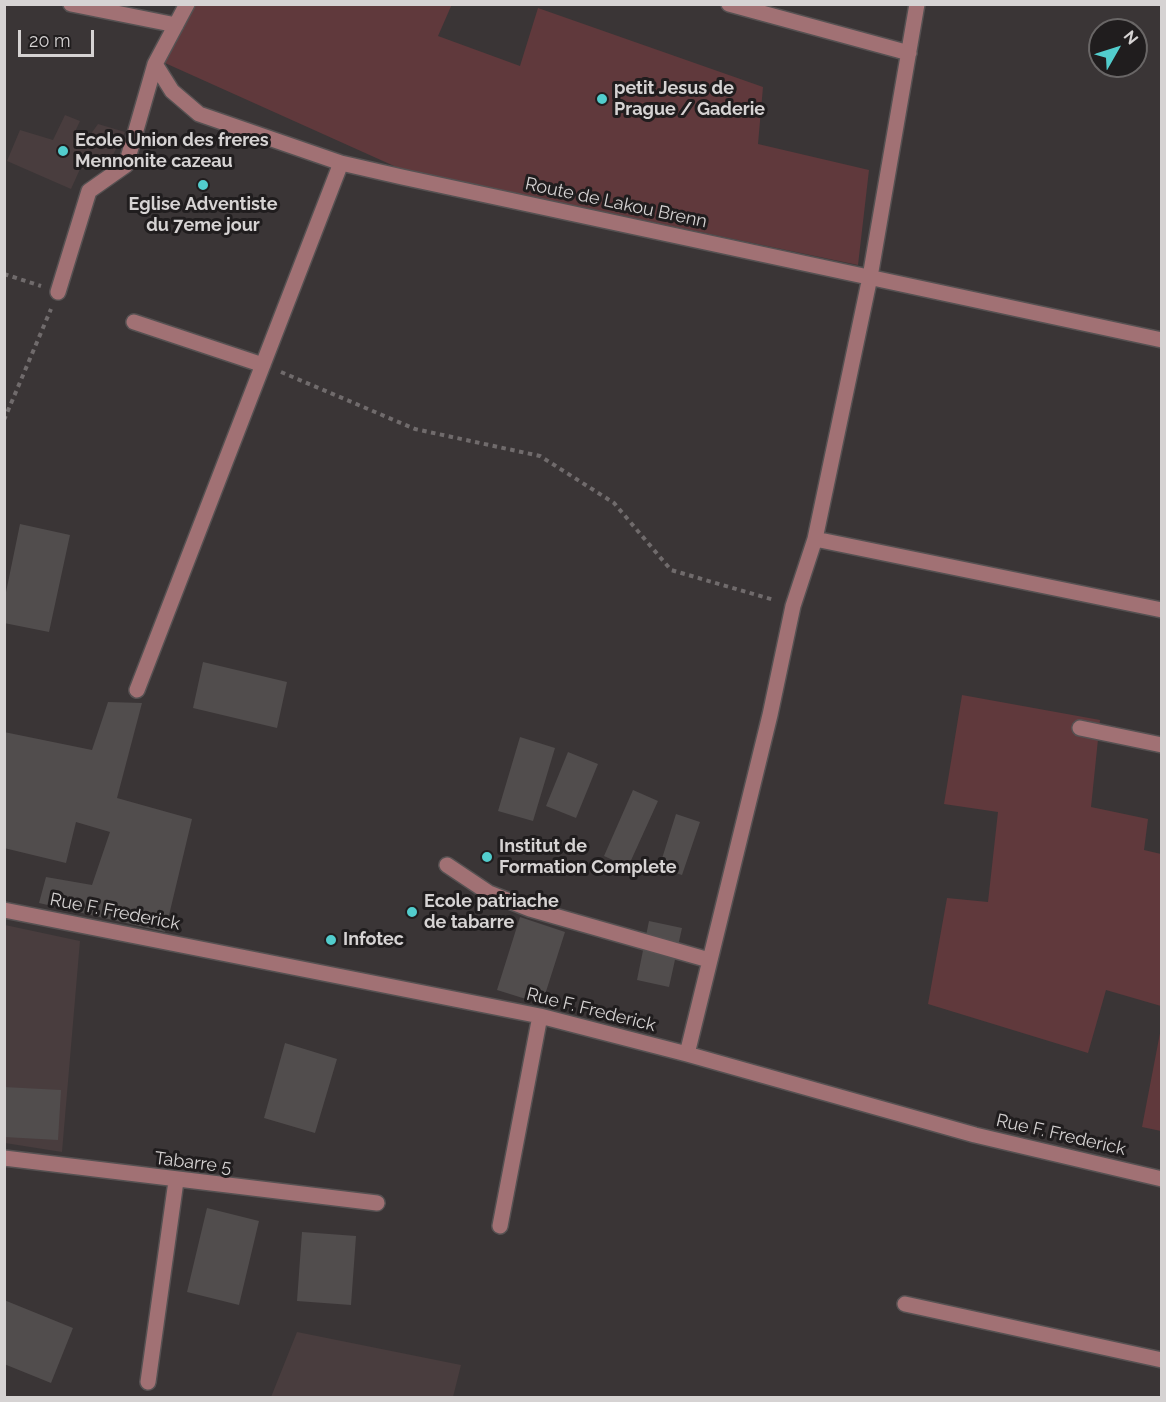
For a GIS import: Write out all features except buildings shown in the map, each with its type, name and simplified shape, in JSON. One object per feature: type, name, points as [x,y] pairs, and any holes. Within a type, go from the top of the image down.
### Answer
[{"type":"street","points":[[71,4],[176,26]]},
{"type":"street","points":[[58,291],[89,191],[126,165],[155,64],[187,4]]},
{"type":"street","points":[[729,4],[909,53]]},
{"type":"street","points":[[687,1054],[770,715],[793,606],[814,539],[870,277],[917,4]]},
{"type":"street","name":"Route de Lakou Brenn","points":[[155,64],[172,91],[199,114],[341,162],[1161,340]]},
{"type":"street","points":[[137,690],[341,162]]},
{"type":"street","points":[[134,322],[263,364]]},
{"type":"street","points":[[814,539],[1161,610]]},
{"type":"street","points":[[1080,728],[1161,745]]},
{"type":"street","points":[[447,865],[489,893],[530,909],[710,960]]},
{"type":"street","name":"Rue F. Frederick","points":[[4,910],[540,1016],[687,1054],[975,1135],[1161,1179]]},
{"type":"street","points":[[500,1226],[540,1016]]},
{"type":"street","name":"Tabarre 5","points":[[4,1158],[176,1181],[377,1203]]},
{"type":"street","points":[[148,1382],[176,1181]]},
{"type":"street","points":[[905,1304],[1161,1360]]},
{"type":"path","points":[[4,274],[58,291],[4,420]]},
{"type":"path","points":[[263,364],[415,429],[540,456],[614,503],[672,570],[793,606]]},
{"type":"shaded area","points":[[452,4],[438,36],[520,66],[538,8],[763,87],[758,144],[869,170],[858,265],[403,170],[165,63],[196,5]]},
{"type":"shaded area","name":"Ecole Union des freres Mennonite cazeau","points":[[65,115],[80,121],[74,134],[88,138],[98,124],[125,132],[106,168],[99,166],[80,169],[71,189],[7,161],[20,130],[53,140]]},
{"type":"shaded area","points":[[962,695],[1100,720],[1091,807],[1148,819],[1144,850],[1161,854],[1161,1006],[1106,990],[1088,1053],[928,1004],[947,898],[988,902],[998,812],[944,804]]},
{"type":"shaded area","points":[[5,925],[80,941],[62,1152],[5,1143]]},
{"type":"shaded area","points":[[1161,1028],[1162,1131],[1142,1127]]},
{"type":"shaded area","points":[[297,1332],[461,1365],[453,1397],[271,1397]]},
{"type":"place","name":"petit Jesus de Prague / Gaderie","points":[[602,99]]},
{"type":"place","name":"Ecole Union des freres Mennonite cazeau","points":[[63,151]]},
{"type":"place","name":"Eglise Adventiste du 7eme jour","points":[[203,185]]},
{"type":"place","name":"Institut de Formation Complete","points":[[487,857]]},
{"type":"place","name":"Ecole patriache de tabarre","points":[[412,912]]},
{"type":"place","name":"Infotec","points":[[331,940]]}]
